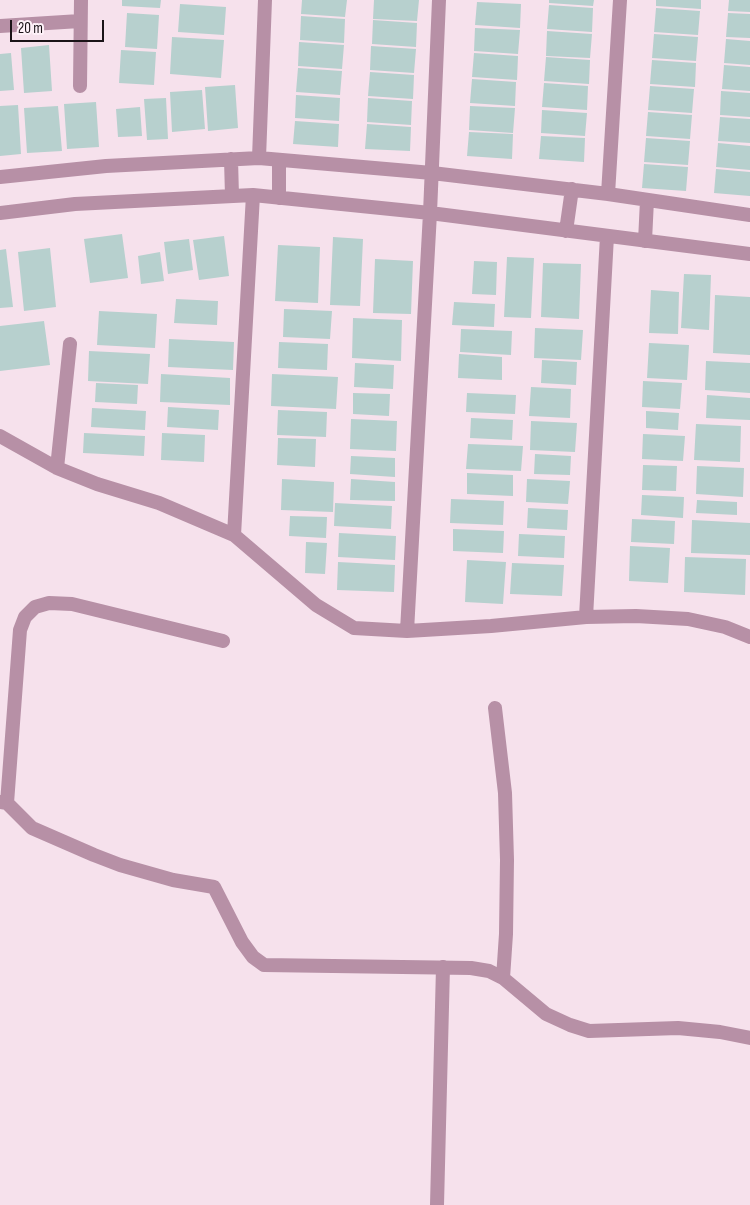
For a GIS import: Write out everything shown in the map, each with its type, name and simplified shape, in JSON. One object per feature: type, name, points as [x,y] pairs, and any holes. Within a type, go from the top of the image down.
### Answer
[{"type":"street","points":[[80,86],[81,0]]},
{"type":"street","points":[[259,158],[266,0]]},
{"type":"street","points":[[407,632],[430,213],[439,0]]},
{"type":"street","points":[[608,194],[620,0]]},
{"type":"street","points":[[0,26],[80,21]]},
{"type":"street","points":[[0,177],[106,166],[259,158],[432,173],[572,189],[750,215]]},
{"type":"street","points":[[231,160],[232,196]]},
{"type":"street","points":[[278,198],[279,160]]},
{"type":"street","points":[[566,231],[572,189]]},
{"type":"street","points":[[234,535],[253,195]]},
{"type":"street","points":[[0,213],[75,204],[253,195],[430,213],[750,254]]},
{"type":"street","points":[[645,240],[647,200]]},
{"type":"street","points":[[586,617],[607,236]]},
{"type":"street","points":[[57,468],[70,344]]},
{"type":"street","points":[[0,436],[57,468],[97,484],[159,503],[234,535],[316,605],[354,628],[407,632],[586,617],[636,616],[688,619],[724,627],[750,638]]},
{"type":"street","points":[[223,641],[72,604],[49,603],[35,607],[25,616],[20,630],[4,803],[32,828],[94,855],[120,865],[174,880],[214,887],[242,942],[253,957],[264,965],[471,968],[489,971],[503,978],[546,1014],[570,1026],[589,1031],[678,1028],[720,1032],[750,1038]]},
{"type":"street","points":[[495,708],[505,793],[507,860],[506,934],[503,978]]},
{"type":"street","points":[[437,1205],[444,967]]},
{"type":"building","points":[[122,0],[161,0],[160,8],[122,6]]},
{"type":"building","points":[[302,0],[347,0],[345,17],[301,14]]},
{"type":"building","points":[[374,0],[419,0],[417,21],[373,19]]},
{"type":"building","points":[[549,0],[594,0],[593,6],[549,3]]},
{"type":"building","points":[[656,0],[701,0],[701,9],[656,6]]},
{"type":"building","points":[[729,0],[750,0],[750,12],[728,11]]},
{"type":"building","points":[[477,2],[521,4],[520,28],[475,25]]},
{"type":"building","points":[[180,4],[226,7],[224,35],[178,32]]},
{"type":"building","points":[[549,5],[593,8],[592,32],[547,29]]},
{"type":"building","points":[[656,8],[700,11],[698,35],[654,32]]},
{"type":"building","points":[[127,13],[159,15],[157,49],[125,47]]},
{"type":"building","points":[[728,13],[750,14],[750,38],[726,37]]},
{"type":"building","points":[[301,16],[345,19],[344,43],[300,40]]},
{"type":"building","points":[[373,20],[417,23],[416,47],[372,44]]},
{"type":"building","points":[[475,28],[520,30],[518,54],[474,51]]},
{"type":"building","points":[[547,31],[592,34],[590,58],[546,56]]},
{"type":"building","points":[[654,34],[698,37],[696,61],[652,58]]},
{"type":"building","points":[[172,37],[224,40],[221,78],[170,74]]},
{"type":"building","points":[[726,39],[750,41],[750,65],[724,63]]},
{"type":"building","points":[[299,42],[344,45],[342,69],[298,66]]},
{"type":"building","points":[[49,45],[52,91],[24,93],[21,48]]},
{"type":"building","points":[[371,46],[416,49],[414,73],[370,70]]},
{"type":"building","points":[[121,50],[156,52],[154,85],[119,83]]},
{"type":"building","points":[[11,53],[14,90],[0,91],[0,54]]},
{"type":"building","points":[[474,53],[518,56],[517,80],[472,77]]},
{"type":"building","points":[[546,57],[590,60],[589,84],[544,81]]},
{"type":"building","points":[[652,60],[696,63],[695,87],[650,84]]},
{"type":"building","points":[[724,65],[750,67],[750,91],[722,89]]},
{"type":"building","points":[[298,68],[342,71],[340,95],[296,92]]},
{"type":"building","points":[[370,72],[414,75],[413,99],[368,96]]},
{"type":"building","points":[[472,79],[516,82],[515,106],[470,103]]},
{"type":"building","points":[[544,83],[588,86],[587,110],[542,107]]},
{"type":"building","points":[[235,85],[238,128],[208,131],[205,87]]},
{"type":"building","points":[[650,86],[694,89],[692,113],[648,110]]},
{"type":"building","points":[[202,90],[205,129],[172,132],[170,92]]},
{"type":"building","points":[[721,91],[750,93],[750,117],[720,115]]},
{"type":"building","points":[[296,95],[340,98],[339,121],[295,118]]},
{"type":"building","points":[[166,98],[168,139],[147,140],[144,99]]},
{"type":"building","points":[[368,98],[412,101],[411,125],[367,122]]},
{"type":"building","points":[[96,102],[99,147],[67,149],[64,104]]},
{"type":"building","points":[[18,105],[21,154],[0,156],[0,106]]},
{"type":"building","points":[[58,106],[62,151],[27,153],[24,108]]},
{"type":"building","points":[[470,106],[515,108],[513,133],[469,130]]},
{"type":"building","points":[[140,107],[142,136],[118,137],[116,109]]},
{"type":"building","points":[[542,110],[587,113],[585,136],[541,133]]},
{"type":"building","points":[[648,112],[692,115],[690,139],[646,136]]},
{"type":"building","points":[[720,117],[750,119],[750,143],[718,141]]},
{"type":"building","points":[[295,121],[339,124],[338,147],[293,144]]},
{"type":"building","points":[[367,124],[411,127],[410,151],[365,149]]},
{"type":"building","points":[[469,132],[513,134],[512,159],[467,156]]},
{"type":"building","points":[[541,136],[585,138],[584,162],[539,159]]},
{"type":"building","points":[[646,138],[690,141],[688,165],[644,162]]},
{"type":"building","points":[[718,143],[750,146],[750,170],[716,167]]},
{"type":"building","points":[[644,164],[688,167],[686,191],[642,188]]},
{"type":"building","points":[[716,169],[750,172],[750,196],[714,193]]},
{"type":"building","points":[[122,234],[128,278],[90,283],[84,239]]},
{"type":"building","points":[[224,236],[229,276],[199,280],[193,240]]},
{"type":"building","points":[[333,237],[363,239],[360,306],[330,305]]},
{"type":"building","points":[[189,239],[193,270],[168,274],[164,242]]},
{"type":"building","points":[[278,245],[320,247],[318,303],[275,301]]},
{"type":"building","points":[[50,248],[56,307],[24,311],[18,252]]},
{"type":"building","points":[[6,249],[13,307],[0,308],[0,250]]},
{"type":"building","points":[[160,252],[164,281],[141,284],[138,256]]},
{"type":"building","points":[[507,257],[534,258],[531,318],[504,317]]},
{"type":"building","points":[[375,259],[413,261],[411,314],[373,313]]},
{"type":"building","points":[[474,261],[497,262],[496,295],[472,294]]},
{"type":"building","points":[[543,263],[581,264],[579,319],[541,317]]},
{"type":"building","points":[[684,274],[711,275],[709,330],[681,328]]},
{"type":"building","points":[[651,290],[679,292],[678,334],[649,333]]},
{"type":"building","points":[[715,295],[750,297],[750,355],[713,353]]},
{"type":"building","points":[[176,299],[218,301],[217,325],[174,323]]},
{"type":"building","points":[[454,302],[495,304],[494,327],[452,325]]},
{"type":"building","points":[[284,309],[332,311],[330,339],[283,337]]},
{"type":"building","points":[[99,311],[157,314],[155,348],[97,345]]},
{"type":"building","points":[[353,318],[402,320],[401,361],[352,358]]},
{"type":"building","points":[[44,321],[50,365],[0,371],[0,326]]},
{"type":"building","points":[[535,328],[583,330],[581,360],[534,358]]},
{"type":"building","points":[[461,329],[512,331],[511,355],[460,352]]},
{"type":"building","points":[[169,339],[234,342],[233,370],[168,367]]},
{"type":"building","points":[[279,342],[328,344],[327,370],[278,368]]},
{"type":"building","points":[[649,343],[689,345],[687,380],[647,378]]},
{"type":"building","points":[[89,351],[150,354],[148,384],[88,381]]},
{"type":"building","points":[[459,354],[502,357],[502,380],[458,378]]},
{"type":"building","points":[[542,360],[577,362],[576,385],[541,383]]},
{"type":"building","points":[[706,361],[750,363],[750,393],[705,390]]},
{"type":"building","points":[[355,363],[394,365],[393,389],[354,387]]},
{"type":"building","points":[[161,374],[230,378],[230,405],[160,402]]},
{"type":"building","points":[[272,374],[338,377],[336,409],[271,406]]},
{"type":"building","points":[[643,381],[682,383],[680,409],[642,407]]},
{"type":"building","points":[[96,383],[138,385],[137,404],[95,402]]},
{"type":"building","points":[[531,387],[571,389],[570,418],[529,416]]},
{"type":"building","points":[[353,393],[390,394],[389,416],[353,414]]},
{"type":"building","points":[[467,393],[516,395],[515,414],[466,412]]},
{"type":"building","points":[[707,395],[750,398],[750,420],[706,418]]},
{"type":"building","points":[[168,407],[219,410],[218,430],[167,427]]},
{"type":"building","points":[[92,408],[146,411],[145,430],[91,427]]},
{"type":"building","points":[[278,410],[327,412],[326,437],[277,435]]},
{"type":"building","points":[[646,411],[679,413],[678,430],[646,428]]},
{"type":"building","points":[[471,418],[513,420],[512,440],[470,438]]},
{"type":"building","points":[[351,419],[397,421],[396,451],[350,449]]},
{"type":"building","points":[[531,421],[577,423],[575,452],[530,450]]},
{"type":"building","points":[[696,424],[741,426],[740,462],[694,460]]},
{"type":"building","points":[[84,433],[145,436],[144,456],[83,453]]},
{"type":"building","points":[[162,433],[205,435],[204,462],[161,460]]},
{"type":"building","points":[[643,434],[685,436],[683,461],[642,459]]},
{"type":"building","points":[[278,438],[316,439],[315,467],[277,465]]},
{"type":"building","points":[[468,444],[523,446],[521,471],[466,469]]},
{"type":"building","points":[[535,454],[571,456],[570,475],[534,474]]},
{"type":"building","points":[[351,456],[395,458],[395,477],[350,474]]},
{"type":"building","points":[[643,465],[677,466],[676,491],[642,490]]},
{"type":"building","points":[[697,466],[744,468],[743,497],[696,494]]},
{"type":"building","points":[[467,473],[513,475],[513,496],[467,494]]},
{"type":"building","points":[[282,479],[334,482],[333,512],[281,510]]},
{"type":"building","points":[[351,479],[395,482],[395,501],[350,500]]},
{"type":"building","points":[[527,479],[570,481],[568,504],[526,502]]},
{"type":"building","points":[[642,495],[684,497],[683,518],[641,515]]},
{"type":"building","points":[[451,499],[504,501],[503,525],[450,523]]},
{"type":"building","points":[[697,500],[737,502],[737,515],[696,513]]},
{"type":"building","points":[[335,503],[392,506],[391,529],[334,526]]},
{"type":"building","points":[[528,508],[568,510],[567,530],[527,528]]},
{"type":"building","points":[[290,516],[327,517],[326,538],[289,536]]},
{"type":"building","points":[[632,519],[675,521],[674,544],[631,542]]},
{"type":"building","points":[[692,520],[750,523],[750,555],[691,553]]},
{"type":"building","points":[[453,529],[504,531],[503,553],[453,551]]},
{"type":"building","points":[[339,533],[396,536],[395,560],[338,557]]},
{"type":"building","points":[[519,534],[565,536],[564,558],[518,556]]},
{"type":"building","points":[[306,542],[327,543],[325,574],[305,573]]},
{"type":"building","points":[[630,546],[670,548],[668,583],[629,581]]},
{"type":"building","points":[[685,557],[746,559],[745,595],[684,592]]},
{"type":"building","points":[[467,560],[506,562],[503,604],[465,602]]},
{"type":"building","points":[[338,562],[395,565],[394,592],[337,590]]},
{"type":"building","points":[[512,563],[564,565],[562,596],[510,594]]}]
